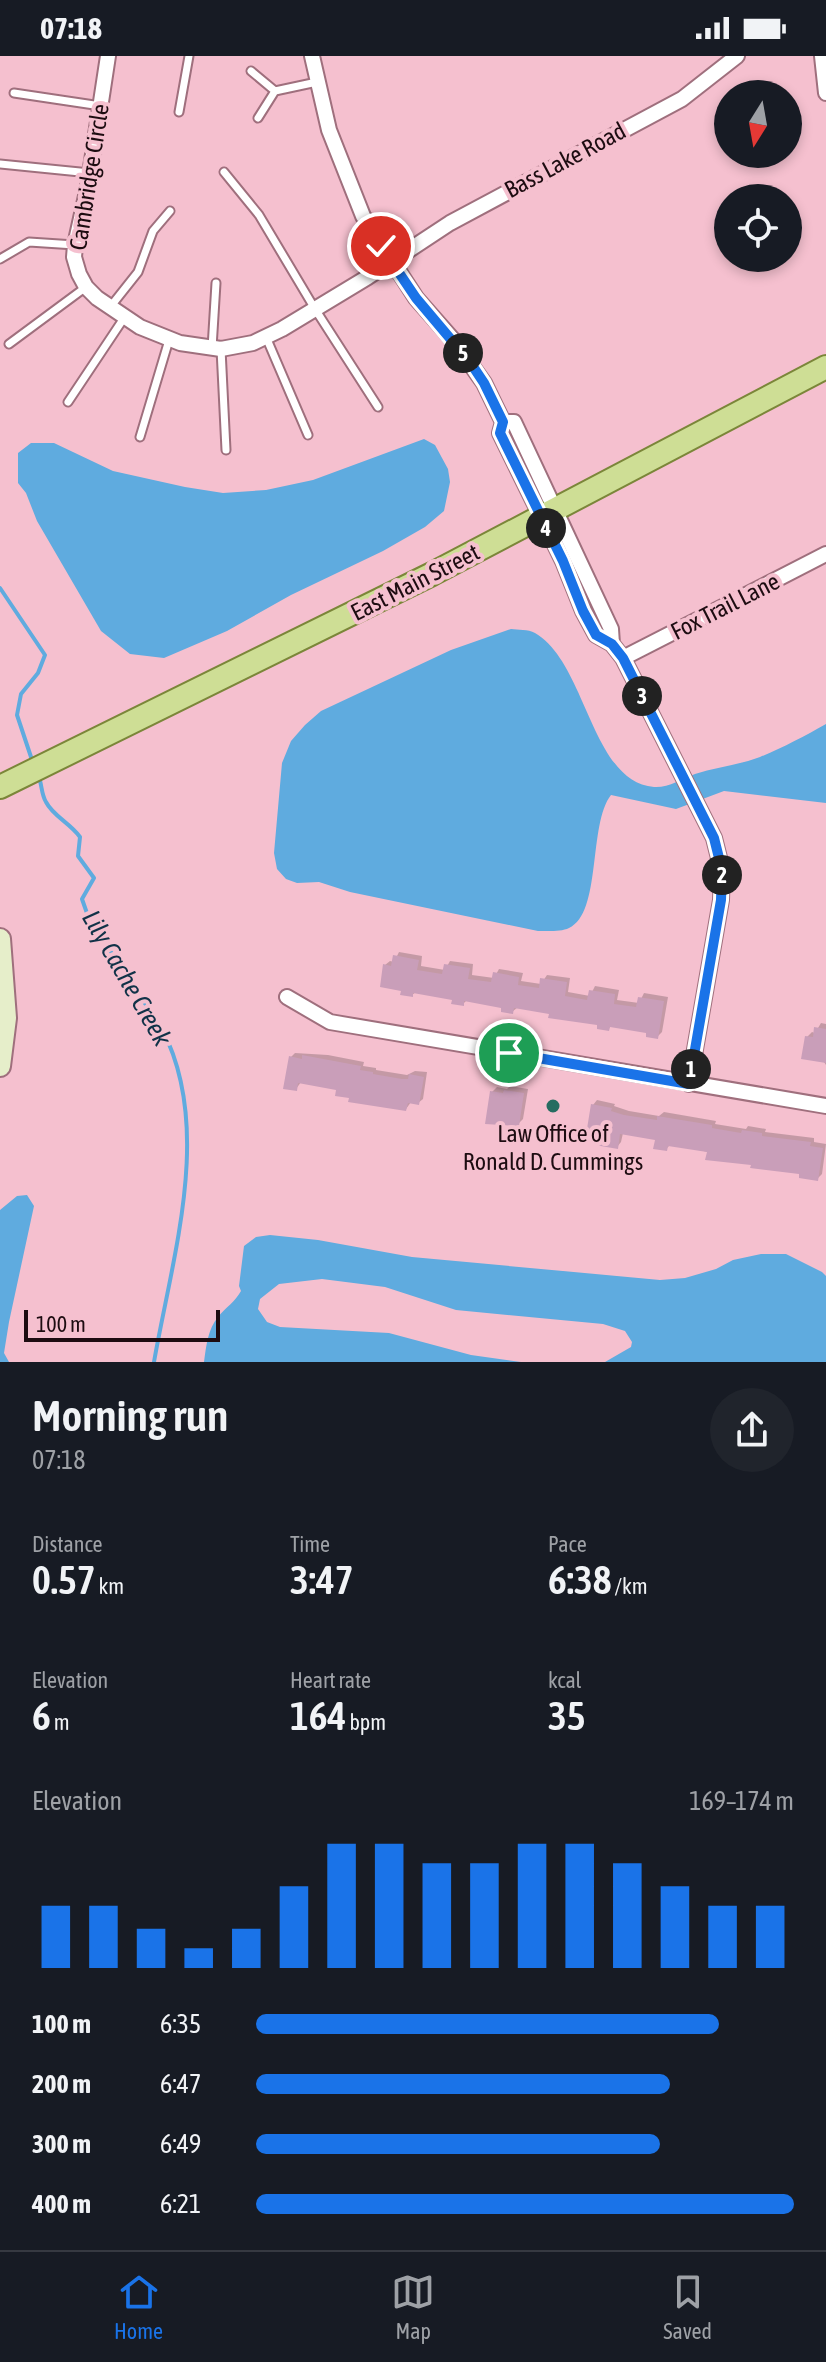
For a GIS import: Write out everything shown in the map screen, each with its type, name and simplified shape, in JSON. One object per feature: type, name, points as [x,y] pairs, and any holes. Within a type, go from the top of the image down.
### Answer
[{"type":"main road","name":"East Main Street","points":[[0,787],[401,590],[826,367]]},
{"type":"street","name":"Cambridge Circle","points":[[108,56],[75,245],[77,265],[86,287],[109,308],[169,340],[216,348],[253,343],[315,309],[391,261]]},
{"type":"street","points":[[312,56],[329,130],[363,216],[416,298],[470,362],[503,422],[514,422],[548,512],[611,629],[612,644],[623,658],[703,814],[718,851],[722,886],[689,1084]]},
{"type":"street","name":"Bass Lake Road","points":[[391,261],[503,192],[682,99],[737,56]]},
{"type":"street","points":[[822,56],[826,93]]},
{"type":"street","name":"Fox Trail Lane","points":[[623,658],[826,554]]},
{"type":"street","points":[[0,939],[6,1018],[0,1066]]},
{"type":"street","points":[[287,997],[330,1022],[826,1106]]},
{"type":"lane","points":[[179,112],[189,56]]},
{"type":"lane","points":[[251,71],[275,91]]},
{"type":"lane","points":[[258,118],[275,91],[317,82]]},
{"type":"lane","points":[[14,93],[101,106]]},
{"type":"lane","points":[[0,164],[90,173]]},
{"type":"lane","points":[[224,172],[259,215],[378,407]]},
{"type":"lane","points":[[109,308],[138,272],[153,231],[170,211]]},
{"type":"lane","points":[[0,259],[29,242],[75,245]]},
{"type":"lane","points":[[216,283],[216,348],[226,450]]},
{"type":"lane","points":[[9,344],[86,287]]},
{"type":"lane","points":[[68,402],[124,318]]},
{"type":"lane","points":[[266,337],[308,435]]},
{"type":"lane","points":[[140,437],[169,340]]},
{"type":"water","points":[[424,439],[435,445],[448,469],[450,482],[444,511],[425,527],[383,551],[291,595],[227,631],[164,658],[130,654],[101,631],[18,483],[18,453],[31,443],[54,443],[113,471],[223,493],[266,490],[313,480]]},
{"type":"water","points":[[511,629],[535,633],[552,648],[567,669],[602,744],[616,765],[633,780],[654,787],[670,785],[695,774],[760,757],[826,724],[826,803],[724,791],[676,809],[611,795],[599,826],[586,905],[579,919],[562,930],[538,931],[350,892],[319,882],[297,883],[286,879],[277,869],[274,853],[282,763],[291,741],[305,725],[321,711],[451,650]]},
{"type":"water","points":[[27,1195],[34,1206],[4,1353],[9,1362],[0,1362],[0,1210],[17,1196]]},
{"type":"water","points":[[270,1235],[318,1240],[412,1257],[660,1280],[685,1278],[716,1269],[733,1260],[761,1254],[786,1254],[826,1276],[826,1362],[605,1362],[631,1347],[632,1342],[625,1331],[603,1324],[456,1310],[385,1287],[322,1279],[279,1284],[260,1299],[258,1309],[267,1322],[280,1327],[389,1333],[471,1355],[521,1362],[204,1362],[212,1327],[241,1291],[244,1246],[256,1237]]},
{"type":"building","points":[[393,955],[419,960],[417,970],[442,974],[444,964],[470,968],[468,979],[491,982],[493,972],[519,977],[518,985],[539,988],[540,978],[567,982],[565,996],[587,1000],[589,990],[615,994],[614,1004],[636,1007],[638,997],[664,1001],[658,1039],[646,1037],[646,1033],[610,1027],[609,1031],[597,1029],[597,1025],[548,1018],[549,1014],[514,1008],[513,1014],[501,1012],[501,1008],[464,1001],[464,1006],[451,1004],[452,1000],[413,993],[413,997],[400,995],[401,991],[380,987],[383,964],[391,966]]},
{"type":"building","points":[[814,1027],[826,1029],[826,1063],[801,1059],[805,1036],[813,1037]]},
{"type":"building","points":[[302,1055],[361,1066],[360,1070],[373,1074],[402,1079],[408,1079],[409,1074],[424,1077],[419,1105],[408,1103],[406,1111],[348,1102],[349,1098],[335,1096],[336,1090],[298,1083],[297,1091],[283,1089],[289,1056],[302,1059]]},
{"type":"building","points":[[504,1090],[524,1093],[519,1126],[485,1124],[490,1091],[503,1093]]},
{"type":"building","points":[[591,1104],[612,1108],[611,1111],[624,1115],[657,1120],[657,1116],[741,1133],[742,1130],[762,1133],[762,1136],[811,1142],[810,1146],[823,1148],[818,1181],[799,1178],[799,1174],[750,1168],[751,1165],[705,1160],[707,1152],[668,1146],[667,1151],[653,1149],[655,1140],[620,1134],[618,1149],[595,1145],[597,1136],[586,1135]]},
{"type":"waterway","name":"Lily Cache Creek","points":[[0,588],[45,655],[38,673],[21,694],[17,715],[33,763]]},
{"type":"waterway","name":"Lily Cache Creek","points":[[38,775],[49,807],[80,837],[78,856],[94,878],[82,899],[89,919],[162,1029],[177,1067],[185,1108],[187,1150],[184,1194],[154,1362]]},
{"type":"place","name":"Law Office of Ronald D. Cummings","points":[[553,1106]]},
{"type":"route","points":[[381,246],[416,298],[454,341],[484,383],[503,422],[500,433],[563,561],[583,611],[596,635],[612,644],[623,658],[706,821],[722,870],[721,900],[689,1084],[509,1053]]}]
